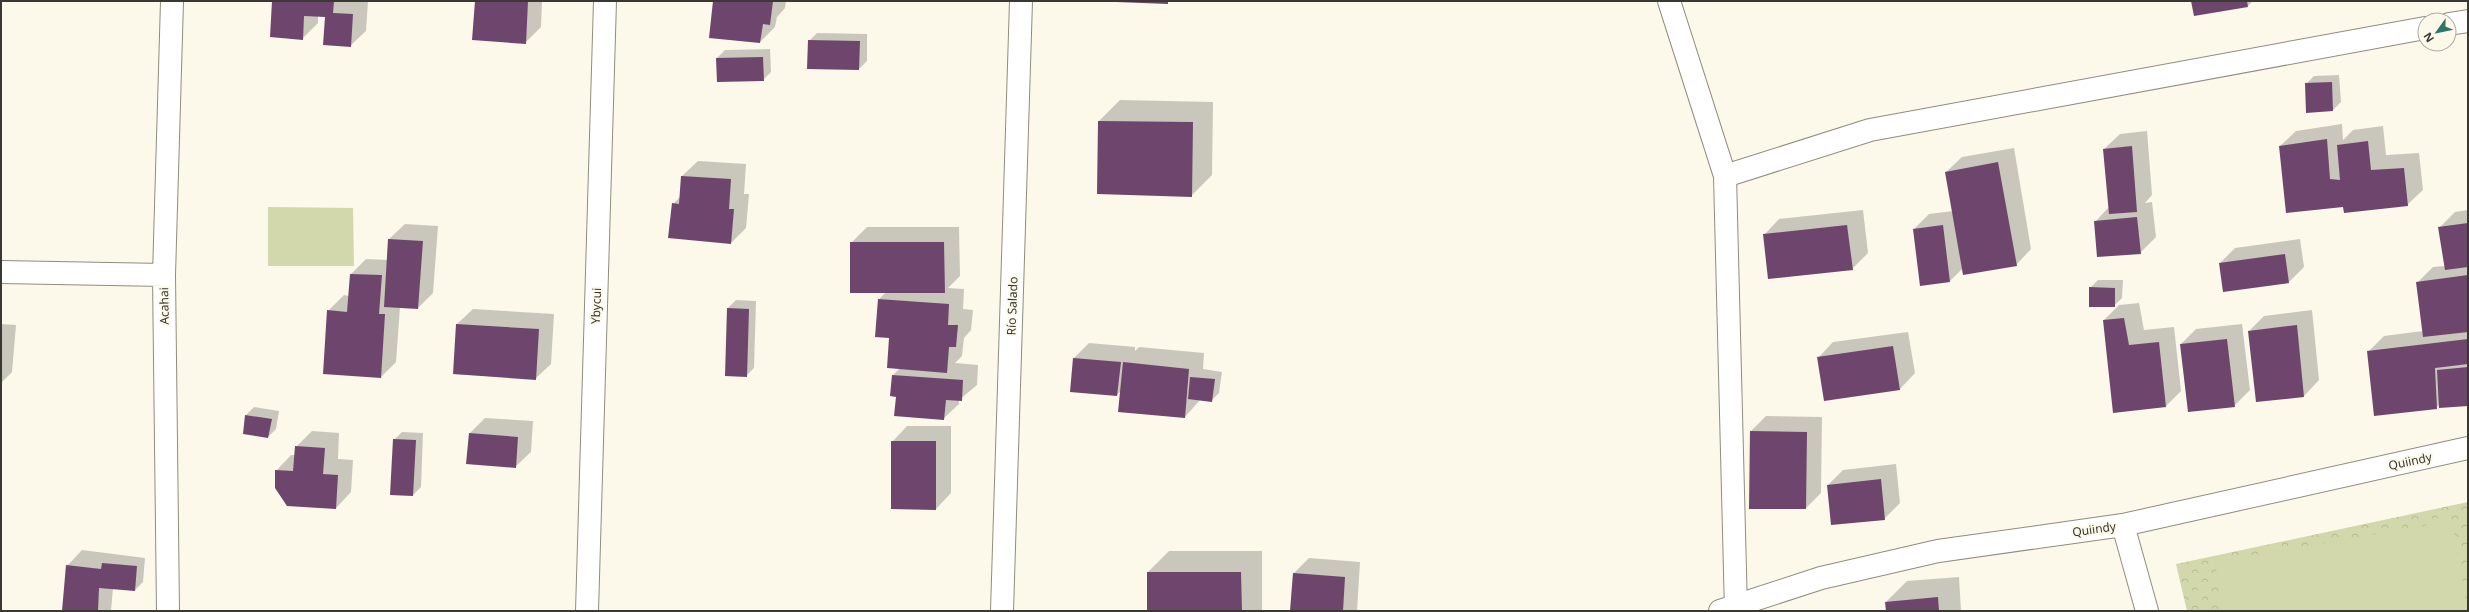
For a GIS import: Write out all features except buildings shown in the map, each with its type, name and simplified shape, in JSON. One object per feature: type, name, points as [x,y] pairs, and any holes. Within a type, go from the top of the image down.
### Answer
[{"type":"street","name":"Acahai","points":[[168,611],[164,275],[172,1]]},
{"type":"street","name":"Ybycui","points":[[587,611],[605,1]]},
{"type":"street","name":"Río Salado","points":[[1002,611],[1021,1]]},
{"type":"street","points":[[1669,1],[1726,176],[1730,610]]},
{"type":"street","points":[[2457,23],[2468,21]]},
{"type":"street","points":[[1726,176],[1870,130],[2417,29]]},
{"type":"street","points":[[1,272],[164,275]]},
{"type":"street","name":"Quiindy","points":[[1730,610],[1821,578],[1938,551],[2123,525],[2468,448]]},
{"type":"street","points":[[2123,525],[2147,611]]},
{"type":"green space","points":[[268,207],[353,208],[354,266],[268,266]]},
{"type":"green space","points":[[2468,502],[2468,611],[2187,611],[2176,564]]},
{"type":"green space","points":[[2452,521],[2468,611],[2223,611],[2215,562]]}]
